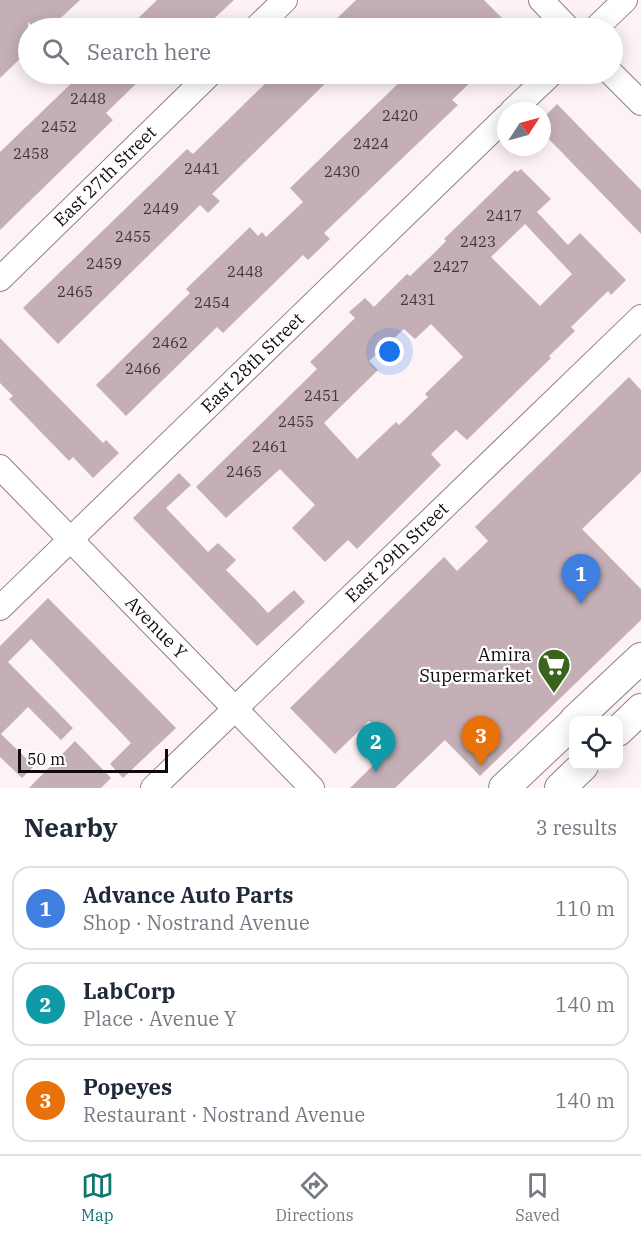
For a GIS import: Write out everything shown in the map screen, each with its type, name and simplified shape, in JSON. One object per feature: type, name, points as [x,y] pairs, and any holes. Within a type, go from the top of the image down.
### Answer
[{"type":"main road","points":[[579,716],[641,658]]},
{"type":"main road","points":[[623,726],[641,709]]},
{"type":"main road","points":[[504,788],[569,726]]},
{"type":"main road","points":[[560,788],[578,770]]},
{"type":"street","points":[[266,18],[285,0]]},
{"type":"street","points":[[541,0],[558,18]]},
{"type":"street","points":[[606,18],[625,0]]},
{"type":"street","name":"East 27th Street","points":[[0,279],[200,84]]},
{"type":"street","points":[[521,102],[540,84]]},
{"type":"street","points":[[622,84],[641,103]]},
{"type":"street","name":"East 28th Street","points":[[0,608],[497,126]]},
{"type":"street","name":"East 29th Street","points":[[153,788],[641,317]]},
{"type":"street","name":"Avenue Y","points":[[0,466],[312,788]]},
{"type":"building","points":[[0,0],[80,0],[61,18],[18,18],[18,61],[0,78]]},
{"type":"building","points":[[157,0],[234,0],[215,18],[138,18]]},
{"type":"building","points":[[356,0],[484,0],[502,18],[337,18]]},
{"type":"building","points":[[71,84],[136,84],[106,113],[113,120],[0,230],[0,152]]},
{"type":"building","points":[[265,84],[325,84],[212,194],[220,201],[208,213],[200,205],[58,344],[23,308],[187,149],[193,154]]},
{"type":"building","points":[[398,84],[469,84],[452,100],[458,105],[324,233],[330,239],[308,260],[303,255],[223,333],[217,327],[126,416],[96,385],[190,293],[186,289],[250,227],[258,236],[262,232],[266,237],[303,202],[290,188]]},
{"type":"building","points":[[557,104],[641,190],[641,234],[551,141],[551,110]]},
{"type":"building","points":[[521,169],[551,199],[537,212],[568,245],[580,233],[626,280],[611,295],[608,291],[571,327],[575,331],[549,356],[551,358],[467,440],[456,430],[431,454],[441,465],[357,549],[348,540],[325,562],[292,528],[315,505],[280,469],[226,518],[196,487],[317,369],[310,362],[355,318],[349,312],[365,298],[374,307],[407,274],[410,276],[429,258],[446,241],[444,239],[515,170],[517,172]],"holes":[[[525,224],[572,274],[540,306],[491,257]],[[431,324],[463,357],[425,394],[428,397],[399,425],[396,422],[357,459],[324,423],[378,370],[369,361],[404,329],[415,339]]]},
{"type":"building","points":[[0,338],[103,443],[106,440],[119,453],[93,478],[73,457],[69,461],[9,399],[13,396],[0,383]]},
{"type":"building","points":[[629,377],[641,390],[641,472],[582,529],[641,589],[641,620],[480,776],[445,740],[395,788],[350,788],[393,746],[369,721],[335,754],[290,708],[444,557],[457,571],[488,541],[475,527]]},
{"type":"building","points":[[179,473],[191,485],[166,508],[208,552],[218,543],[236,560],[226,570],[268,613],[294,590],[305,602],[257,646],[133,518]]},
{"type":"building","points":[[48,598],[176,728],[123,778],[110,764],[131,743],[31,639],[8,662],[73,728],[61,740],[28,707],[1,734],[34,766],[22,778],[0,757],[0,646]]},
{"type":"building","points":[[75,741],[111,778],[101,788],[29,788]]},
{"type":"place","name":"Advance Auto Parts","points":[[581,604]]},
{"type":"place","name":"Amira Supermarket","points":[[554,694]]},
{"type":"place","name":"Popeyes","points":[[481,766]]},
{"type":"place","name":"LabCorp","points":[[376,772]]}]
